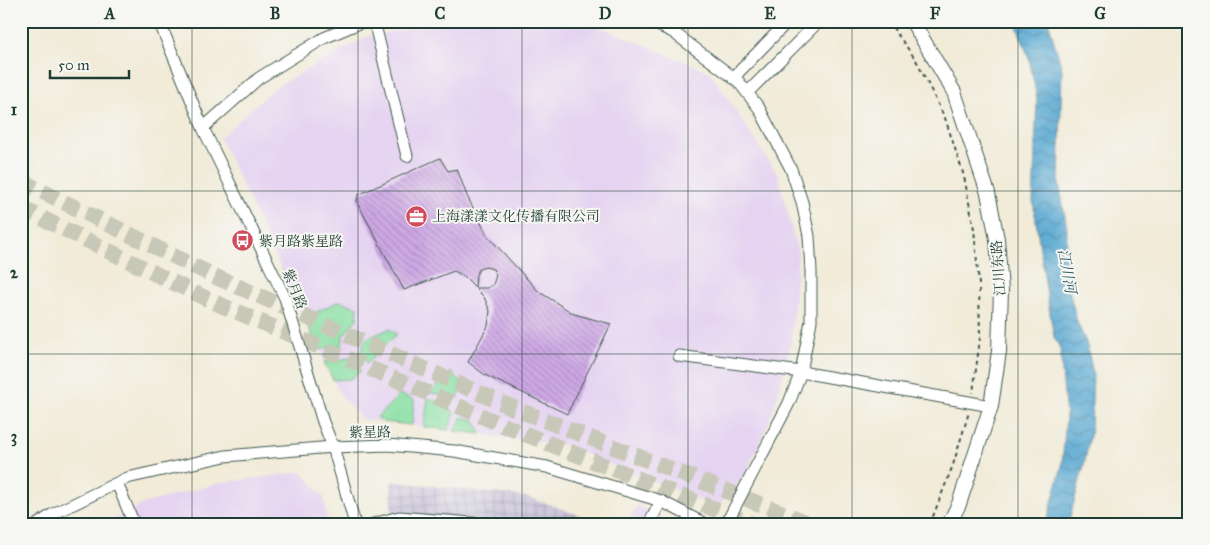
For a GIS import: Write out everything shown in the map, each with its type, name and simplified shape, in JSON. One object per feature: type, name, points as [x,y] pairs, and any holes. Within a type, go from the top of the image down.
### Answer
[{"type":"main road","name":"江川东路","points":[[912,21],[954,92],[988,193],[997,239],[1001,290],[999,351],[991,406],[959,504],[949,524]]},
{"type":"street","name":"紫月路","points":[[159,21],[203,128],[285,298],[323,422],[333,447],[355,524]]},
{"type":"street","points":[[203,128],[259,78],[324,38],[364,21]]},
{"type":"street","points":[[374,21],[407,156]]},
{"type":"street","points":[[649,21],[673,32],[733,78],[759,108],[791,169],[802,202],[810,236],[812,271],[811,321],[801,372],[789,404],[726,524]]},
{"type":"street","points":[[733,78],[788,21]]},
{"type":"street","points":[[747,93],[819,21]]},
{"type":"street","points":[[679,356],[801,372],[991,406]]},
{"type":"street","name":"紫星路","points":[[38,524],[53,514],[127,478],[225,456],[333,447],[388,445],[463,452],[547,467],[661,501],[705,524]]},
{"type":"street","points":[[117,483],[134,524]]},
{"type":"street","points":[[649,524],[661,501]]},
{"type":"street","points":[[374,524],[399,517],[484,524]]},
{"type":"path","points":[[888,21],[916,60],[945,118],[964,176],[974,229],[979,284],[980,338],[972,403],[953,466],[930,524]]},
{"type":"shaded area","points":[[451,21],[586,21],[710,72],[778,175],[798,253],[791,343],[779,391],[766,430],[743,479],[717,507],[563,445],[362,419],[340,394],[220,138],[274,88],[366,37]]},
{"type":"shaded area","points":[[302,472],[324,497],[328,524],[104,524],[146,503],[220,483]]},
{"type":"shaded area","points":[[391,481],[527,497],[605,524],[391,524]]},
{"type":"shaded area","points":[[637,506],[648,511],[672,524],[627,524]]},
{"type":"green space","points":[[339,301],[358,307],[357,319],[343,336],[342,345],[319,350],[304,318]]},
{"type":"green space","points":[[389,329],[397,334],[367,363],[359,355],[366,339]]},
{"type":"green space","points":[[350,358],[361,371],[350,379],[333,380],[324,362]]},
{"type":"green space","points":[[451,372],[463,384],[458,398],[430,393]]},
{"type":"green space","points":[[400,394],[414,400],[412,425],[383,422],[377,417]]},
{"type":"green space","points":[[428,398],[447,405],[455,414],[448,430],[424,427]]},
{"type":"green space","points":[[462,417],[475,420],[481,434],[454,431]]},
{"type":"water","points":[[1015,21],[1048,21],[1062,69],[1059,183],[1067,228],[1066,277],[1077,322],[1086,342],[1093,373],[1091,431],[1068,524],[1046,524],[1062,466],[1066,418],[1060,348],[1054,337],[1033,201],[1037,98],[1029,58]]},
{"type":"building","points":[[440,158],[448,171],[457,169],[467,196],[487,235],[538,291],[574,314],[611,324],[567,414],[485,375],[468,362],[488,326],[490,311],[484,297],[475,288],[487,288],[493,285],[496,275],[493,269],[486,267],[479,269],[476,275],[475,287],[465,277],[454,271],[404,290],[357,202],[358,195]]},
{"type":"tunnel","points":[[21,181],[214,276],[511,407],[811,524]]},
{"type":"tunnel","points":[[21,208],[207,299],[505,426],[752,524]]},
{"type":"place","name":"上海漾漾文化传播有限公司","points":[[416,216]]},
{"type":"place","name":"紫月路紫星路","points":[[243,241]]},
{"type":"water label","name":"江川河","points":[[1067,271]]}]
